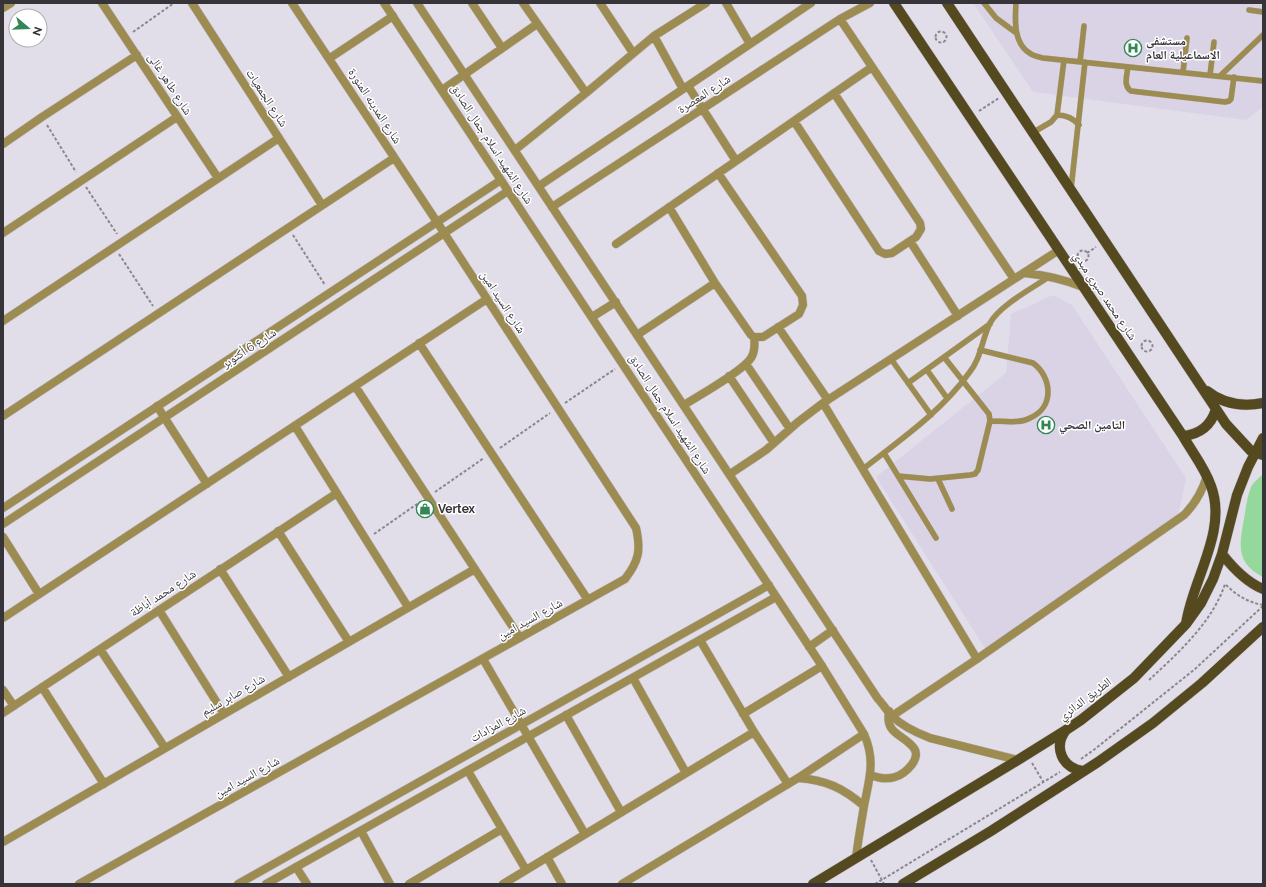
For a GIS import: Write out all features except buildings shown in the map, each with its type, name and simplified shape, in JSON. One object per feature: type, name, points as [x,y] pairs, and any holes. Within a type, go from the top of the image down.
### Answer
[{"type":"main road","name":"شارع محمد صبرى مبدي","points":[[894,3],[1183,436],[1206,476],[1216,504],[1215,522],[1206,558],[1189,604],[1186,624]]},
{"type":"main road","points":[[947,3],[1216,409],[1236,436],[1259,454]]},
{"type":"main road","points":[[1203,389],[1219,399],[1237,405],[1263,403]]},
{"type":"main road","points":[[1183,436],[1198,433],[1205,429],[1214,417],[1216,409]]},
{"type":"main road","name":"الطريق الدائري","points":[[813,884],[1066,730],[1134,678],[1186,624],[1201,603],[1213,579],[1222,554],[1237,495],[1259,454],[1263,438]]},
{"type":"main road","points":[[1222,554],[1238,573],[1263,589]]},
{"type":"main road","points":[[903,884],[991,831],[1153,723],[1202,683],[1263,627]]},
{"type":"main road","points":[[1066,730],[1060,740],[1060,750],[1063,759],[1073,769],[1083,771]]},
{"type":"street","points":[[3,8],[11,3]]},
{"type":"street","name":"شارع طاهر غالى","points":[[102,3],[218,178]]},
{"type":"street","name":"شارع الجمعيات","points":[[192,3],[322,205]]},
{"type":"street","name":"شارع المدينه المنورة","points":[[292,3],[330,58],[437,222]]},
{"type":"street","name":"شارع الشهيد اسلام جمال الصادق","points":[[384,3],[769,585],[864,734],[869,746],[871,758],[870,774],[856,858]]},
{"type":"street","name":"شارع الشهيد اسلام جمال الصادق","points":[[417,3],[869,686],[890,713],[910,729],[930,738],[1022,758]]},
{"type":"street","points":[[472,3],[502,48]]},
{"type":"street","points":[[523,3],[586,93]]},
{"type":"street","points":[[600,3],[633,53]]},
{"type":"street","points":[[726,3],[750,44]]},
{"type":"street","name":"شارع المعصرة","points":[[539,186],[811,3]]},
{"type":"street","name":"شارع المعصرة","points":[[552,207],[840,19],[870,3]]},
{"type":"street","points":[[515,150],[654,36],[702,4]]},
{"type":"street","points":[[330,58],[393,16]]},
{"type":"street","points":[[840,19],[1014,279]]},
{"type":"street","points":[[442,90],[537,24]]},
{"type":"street","points":[[654,36],[686,88],[703,109],[736,161]]},
{"type":"street","points":[[3,144],[137,56]]},
{"type":"street","points":[[616,244],[872,67]]},
{"type":"street","points":[[794,121],[879,251],[888,254],[916,237],[920,232],[920,223],[834,93]]},
{"type":"street","points":[[3,232],[177,117]]},
{"type":"street","points":[[3,320],[279,138]]},
{"type":"street","points":[[3,416],[394,158]]},
{"type":"street","points":[[669,207],[715,283],[748,332],[754,337],[763,337],[799,314],[803,305],[802,296],[718,173]]},
{"type":"street","name":"شارع 6 أكتوبر","points":[[3,508],[501,180]]},
{"type":"street","name":"شارع 6 أكتوبر","points":[[3,524],[508,191]]},
{"type":"street","name":"شارع السيد امين","points":[[79,884],[625,579],[633,568],[639,548],[636,528],[437,222]]},
{"type":"street","points":[[910,241],[958,316]]},
{"type":"street","points":[[730,474],[774,443],[825,402],[1059,250]]},
{"type":"street","points":[[1024,273],[1050,276],[1083,287]]},
{"type":"street","points":[[637,335],[715,283]]},
{"type":"street","points":[[3,618],[487,299]]},
{"type":"street","points":[[592,318],[616,302]]},
{"type":"street","points":[[778,327],[825,402],[863,469],[977,659]]},
{"type":"street","points":[[684,405],[746,364],[754,351],[754,337]]},
{"type":"street","points":[[419,343],[588,600]]},
{"type":"street","points":[[746,364],[790,429]]},
{"type":"street","points":[[729,376],[774,443]]},
{"type":"street","points":[[355,386],[520,638]]},
{"type":"street","points":[[157,406],[207,484]]},
{"type":"street","points":[[294,426],[408,607]]},
{"type":"street","points":[[870,774],[887,779],[899,776],[909,768],[915,757],[913,747],[896,734],[888,723],[890,713],[977,659],[1184,515],[1200,493],[1206,476]]},
{"type":"street","name":"شارع محمد أباظة","points":[[3,713],[337,493]]},
{"type":"street","points":[[278,531],[349,642]]},
{"type":"street","points":[[3,537],[40,594]]},
{"type":"street","name":"شارع صابر سليم","points":[[3,842],[475,569]]},
{"type":"street","points":[[220,570],[289,676]]},
{"type":"street","name":"شارع المزادات","points":[[238,884],[769,585]]},
{"type":"street","points":[[266,884],[776,597]]},
{"type":"street","points":[[159,610],[224,714]]},
{"type":"street","points":[[809,647],[833,630]]},
{"type":"street","points":[[700,640],[743,714],[788,784]]},
{"type":"street","points":[[100,649],[165,748]]},
{"type":"street","points":[[483,659],[585,834]]},
{"type":"street","points":[[743,714],[822,666]]},
{"type":"street","points":[[633,678],[686,773]]},
{"type":"street","points":[[42,687],[104,784]]},
{"type":"street","points":[[3,690],[14,706]]},
{"type":"street","points":[[566,715],[621,812]]},
{"type":"street","points":[[503,884],[754,732]]},
{"type":"street","points":[[622,884],[798,778],[864,734]]},
{"type":"street","points":[[468,771],[526,870]]},
{"type":"street","points":[[798,778],[813,779],[840,788],[853,796],[864,806]]},
{"type":"street","points":[[409,884],[502,829]]},
{"type":"street","points":[[360,831],[390,884]]},
{"type":"street","points":[[547,858],[562,884]]},
{"type":"street","points":[[296,867],[307,884]]},
{"type":"lane","points":[[984,3],[996,18],[1016,32]]},
{"type":"lane","points":[[1016,3],[1016,32],[1021,44],[1030,54],[1043,58],[1263,81]]},
{"type":"lane","points":[[1249,10],[1263,12]]},
{"type":"lane","points":[[1071,190],[1079,125],[1084,26]]},
{"type":"lane","points":[[1220,76],[1263,35]]},
{"type":"lane","points":[[1183,72],[1187,38]]},
{"type":"lane","points":[[1210,75],[1214,42]]},
{"type":"lane","points":[[1032,133],[1051,122],[1057,115],[1064,60]]},
{"type":"lane","points":[[1128,67],[1126,85],[1129,90],[1226,102],[1231,99],[1234,77]]},
{"type":"lane","points":[[1057,115],[1072,118],[1079,125]]},
{"type":"lane","points":[[863,469],[931,415],[962,382],[974,367],[990,324],[1002,308],[1050,276]]},
{"type":"lane","points":[[908,383],[990,324]]},
{"type":"lane","points":[[980,350],[1033,362],[1039,367],[1047,382],[1048,392],[1046,401],[1043,408],[1037,414],[1022,421],[990,421]]},
{"type":"lane","points":[[898,476],[938,479],[970,476],[975,474],[979,465],[990,421],[989,414],[986,408],[962,382],[944,357]]},
{"type":"lane","points":[[891,359],[931,415]]},
{"type":"lane","points":[[927,370],[947,398]]},
{"type":"lane","points":[[884,453],[936,538]]},
{"type":"lane","points":[[938,479],[952,509]]},
{"type":"path","points":[[125,37],[174,3]]},
{"type":"path","points":[[941,31],[947,36],[943,42],[938,41],[936,37],[936,34],[941,31]]},
{"type":"path","points":[[970,118],[1006,92]]},
{"type":"path","points":[[288,227],[330,292]]},
{"type":"path","points":[[114,247],[158,314]]},
{"type":"path","points":[[1082,251],[1085,251],[1088,255],[1087,260],[1082,262],[1077,256],[1082,251]]},
{"type":"path","points":[[1146,340],[1152,345],[1151,350],[1146,351],[1141,346],[1146,340]]},
{"type":"path","points":[[875,884],[1044,783],[1095,749],[1189,673],[1263,606]]},
{"type":"path","points":[[1022,758],[1044,783],[1049,793]]},
{"type":"path","points":[[866,852],[884,884]]},
{"type":"shaded area","name":"مستشفى الاسماعيلية العام","points":[[973,3],[1263,3],[1263,107],[1246,120],[1033,92]]},
{"type":"shaded area","name":"التامين الصحي","points":[[1053,295],[1072,305],[1186,478],[1178,516],[986,650],[876,477],[1006,373],[1011,314]]},
{"type":"green space","points":[[1263,474],[1263,577],[1254,572],[1244,559],[1241,537],[1249,493],[1252,485]]},
{"type":"place","name":"مستشفى الاسماعيلية العام","points":[[1133,48]]},
{"type":"place","name":"التامين الصحي","points":[[1046,425]]},
{"type":"place","name":"Vertex","points":[[425,509]]}]
